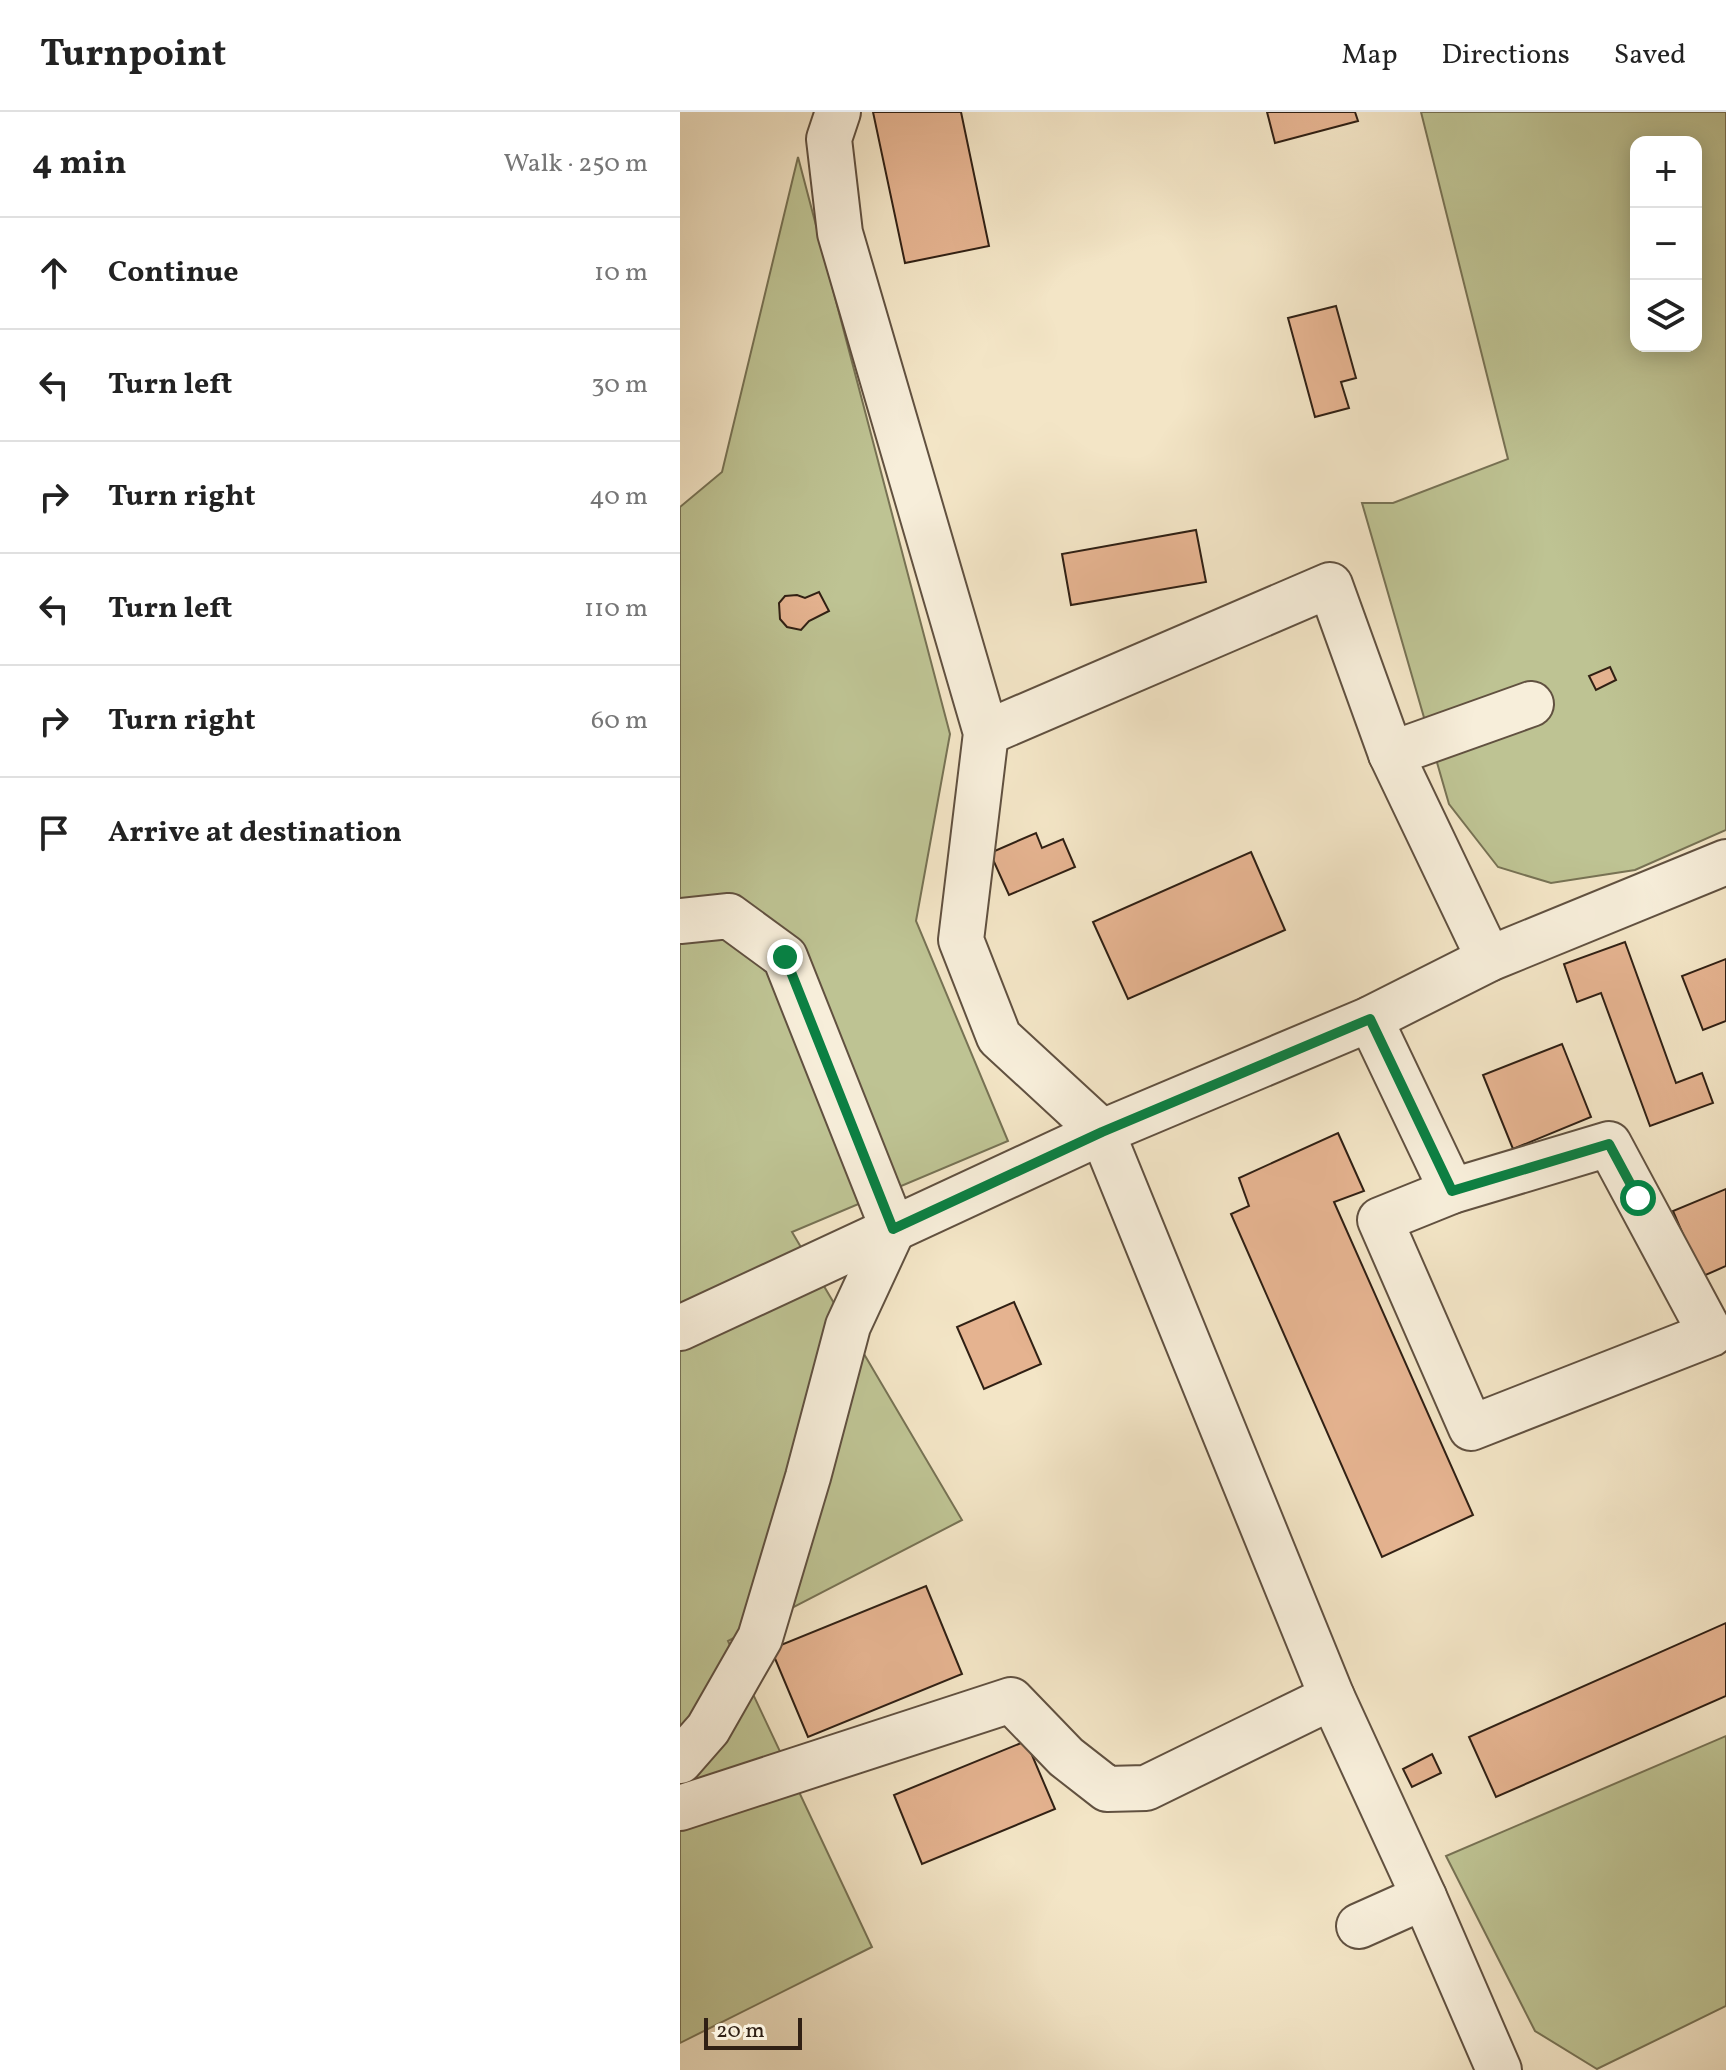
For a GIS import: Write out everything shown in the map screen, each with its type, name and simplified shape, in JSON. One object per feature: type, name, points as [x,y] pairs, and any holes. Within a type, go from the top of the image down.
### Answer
[{"type":"lane","points":[[838,112],[829,139],[840,233],[986,733],[961,940],[999,1037],[1102,1132],[1332,1697],[1499,2070]]},
{"type":"lane","points":[[986,733],[1330,585],[1391,754],[1489,959]]},
{"type":"lane","points":[[1391,754],[1531,704]]},
{"type":"lane","points":[[680,1328],[1102,1132],[1370,1019],[1489,959],[1726,862]]},
{"type":"lane","points":[[680,921],[729,916],[785,957],[893,1229],[848,1326],[808,1477],[760,1638],[708,1729],[680,1761]]},
{"type":"lane","points":[[1370,1019],[1452,1191]]},
{"type":"lane","points":[[1609,1144],[1711,1334],[1471,1428],[1380,1220],[1452,1191],[1609,1144]]},
{"type":"lane","points":[[680,1808],[1011,1700],[1066,1757],[1107,1789],[1146,1788],[1332,1697]]},
{"type":"lane","points":[[1359,1926],[1424,1897]]},
{"type":"green space","points":[[1421,112],[1726,112],[1726,830],[1635,870],[1551,883],[1498,867],[1449,804],[1362,503],[1393,503],[1508,459]]},
{"type":"green space","points":[[798,157],[950,734],[916,921],[1008,1141],[792,1232],[962,1520],[728,1641],[872,1947],[680,2043],[680,507],[722,472]]},
{"type":"green space","points":[[1726,1736],[1726,2006],[1597,2069],[1535,2031],[1446,1856]]},
{"type":"building","points":[[873,112],[961,112],[989,246],[905,263]]},
{"type":"building","points":[[1267,112],[1355,112],[1358,121],[1275,143]]},
{"type":"building","points":[[1336,306],[1356,378],[1341,382],[1349,408],[1315,417],[1288,318]]},
{"type":"building","points":[[1196,530],[1206,582],[1071,605],[1062,554]]},
{"type":"building","points":[[819,592],[829,611],[809,621],[801,630],[787,627],[780,619],[779,603],[785,596],[805,598]]},
{"type":"building","points":[[1610,667],[1616,680],[1596,690],[1589,676]]},
{"type":"building","points":[[1036,833],[1042,848],[1063,839],[1075,867],[1009,895],[990,853]]},
{"type":"building","points":[[1251,852],[1285,930],[1128,999],[1093,922]]},
{"type":"building","points":[[1625,942],[1676,1083],[1702,1073],[1713,1103],[1650,1126],[1601,993],[1577,1002],[1564,964]]},
{"type":"building","points":[[1726,959],[1726,1021],[1703,1030],[1682,976]]},
{"type":"building","points":[[1562,1044],[1591,1117],[1513,1149],[1483,1075]]},
{"type":"building","points":[[1338,1133],[1364,1191],[1334,1202],[1473,1515],[1382,1557],[1231,1214],[1249,1206],[1239,1178]]},
{"type":"building","points":[[1726,1189],[1726,1266],[1701,1277],[1673,1211]]},
{"type":"building","points":[[1014,1302],[1041,1364],[984,1389],[957,1327]]},
{"type":"building","points":[[926,1586],[962,1674],[808,1737],[771,1649]]},
{"type":"building","points":[[1726,1623],[1726,1696],[1496,1797],[1469,1737]]},
{"type":"building","points":[[1026,1741],[1055,1809],[922,1864],[894,1795]]},
{"type":"building","points":[[1432,1754],[1441,1773],[1412,1787],[1403,1769]]},
{"type":"route","points":[[785,957],[893,1229],[1102,1132],[1370,1019],[1452,1191],[1609,1144],[1638,1198]]}]
